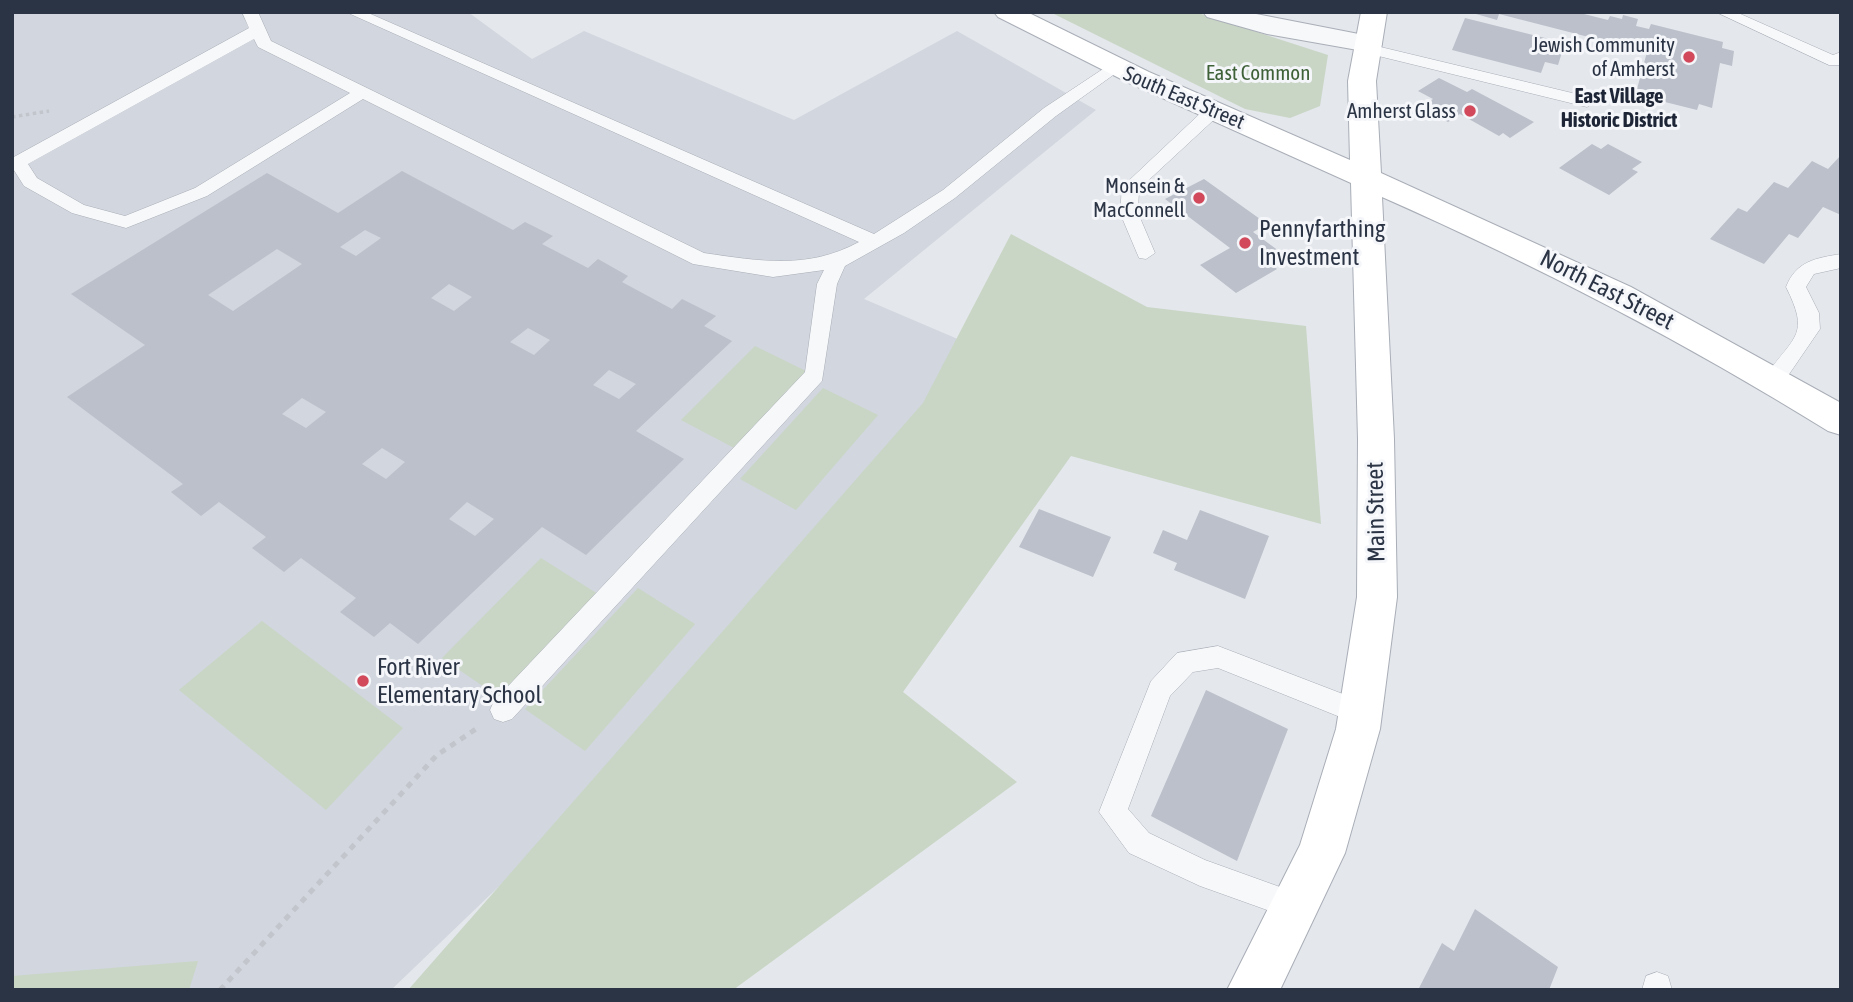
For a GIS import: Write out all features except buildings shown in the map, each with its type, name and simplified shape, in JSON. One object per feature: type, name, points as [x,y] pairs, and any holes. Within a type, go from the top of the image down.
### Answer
[{"type":"main road","name":"South East Street","points":[[1007,12],[1115,68],[1364,176]]},
{"type":"main road","name":"Main Street","points":[[1253,990],[1321,853],[1360,713],[1377,597],[1376,439],[1362,81],[1374,12]]},
{"type":"main road","name":"North East Street","points":[[1364,176],[1653,311],[1841,421]]},
{"type":"street","points":[[1216,12],[1267,26],[1368,47]]},
{"type":"lane","points":[[250,12],[264,44],[362,93],[700,259],[773,270],[837,262],[875,242],[949,194],[1050,112],[1115,68]]},
{"type":"lane","points":[[353,12],[791,202],[875,242]]},
{"type":"lane","points":[[1723,12],[1835,62],[1841,57]]},
{"type":"lane","points":[[258,30],[18,162],[30,182],[78,209],[126,222],[201,192],[362,93]]},
{"type":"lane","points":[[1368,47],[1587,103]]},
{"type":"lane","points":[[1146,253],[1129,216],[1126,202],[1131,187],[1213,111]]},
{"type":"lane","points":[[1774,380],[1810,329],[1809,313],[1796,286],[1799,275],[1807,268],[1841,261]]},
{"type":"lane","points":[[503,710],[815,375],[827,284],[837,262]]},
{"type":"lane","points":[[1296,906],[1200,872],[1139,843],[1113,812],[1160,689],[1186,661],[1219,657],[1360,713]]},
{"type":"path","points":[[12,117],[62,109]]},
{"type":"path","points":[[220,990],[437,755],[503,710]]},
{"type":"shaded area","name":"Fort River Elementary School","points":[[12,12],[468,12],[532,59],[584,31],[794,120],[957,31],[1096,110],[864,299],[1035,372],[391,990],[12,990]]},
{"type":"green space","name":"East Common","points":[[1050,12],[1195,12],[1328,55],[1320,106],[1290,118],[1245,109]]},
{"type":"green space","points":[[1011,234],[1147,307],[1306,326],[1321,524],[1071,456],[903,692],[1017,782],[733,990],[408,990],[923,403]]},
{"type":"green space","points":[[755,346],[810,373],[738,450],[681,420]]},
{"type":"green space","points":[[823,388],[878,415],[796,510],[740,479]]},
{"type":"green space","points":[[541,558],[601,596],[503,700],[442,658]]},
{"type":"green space","points":[[638,588],[695,624],[585,751],[525,709]]},
{"type":"green space","points":[[262,621],[403,728],[326,810],[179,690]]},
{"type":"green space","points":[[198,961],[189,990],[12,990],[12,976]]},
{"type":"place","name":"Jewish Community of Amherst","points":[[1689,57]]},
{"type":"place","name":"Amherst Glass","points":[[1470,111]]},
{"type":"place","name":"Monsein & MacConnell","points":[[1199,198]]},
{"type":"place","name":"Pennyfarthing Investment","points":[[1245,243]]},
{"type":"place","name":"Fort River Elementary School","points":[[363,681]]},
{"type":"district","name":"East Village Historic District","points":[[1619,108]]}]
